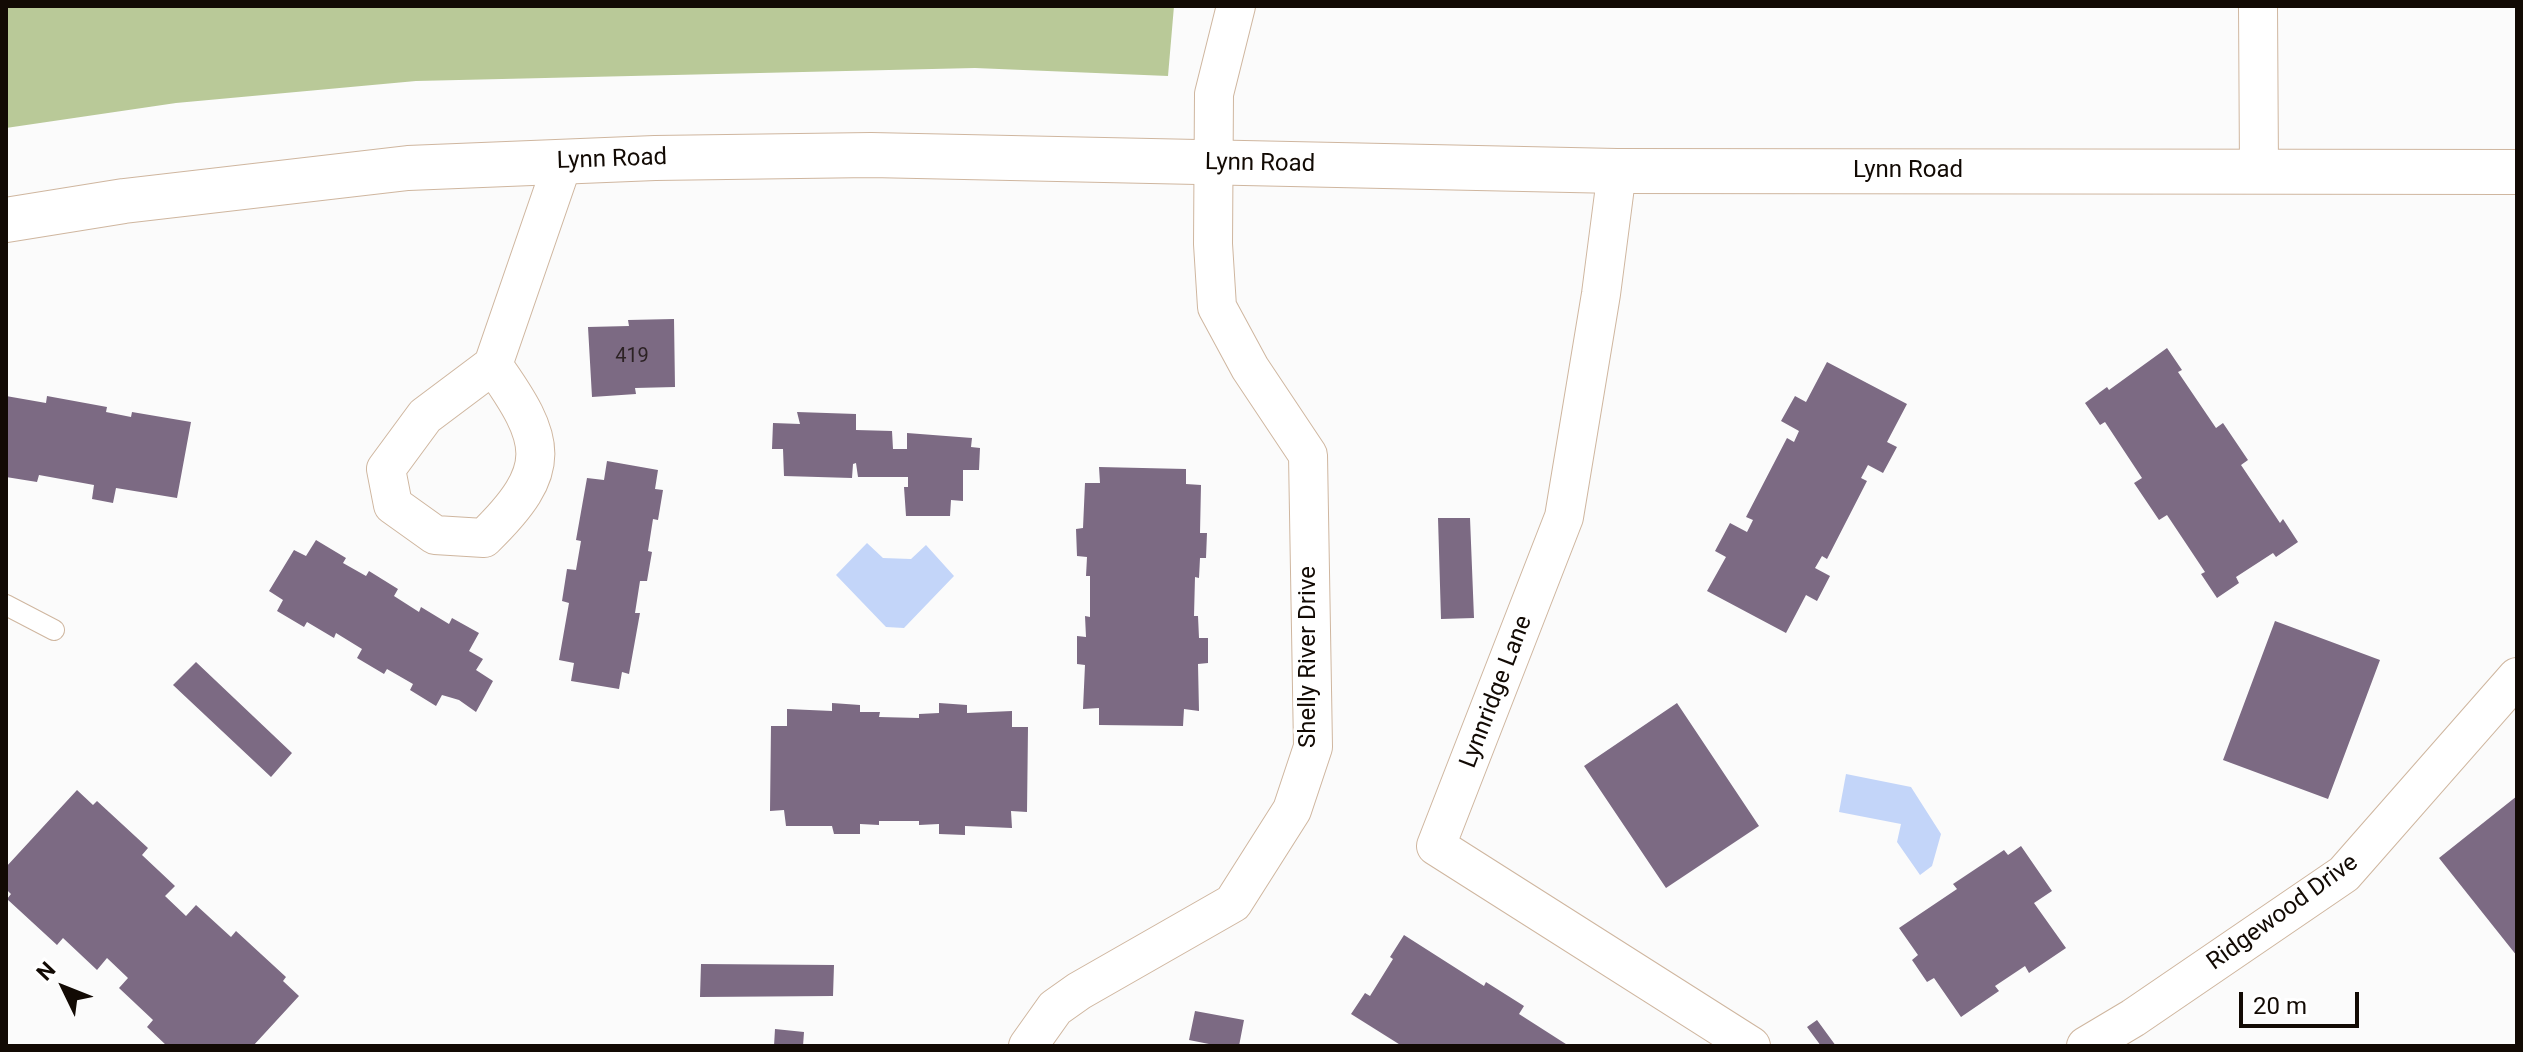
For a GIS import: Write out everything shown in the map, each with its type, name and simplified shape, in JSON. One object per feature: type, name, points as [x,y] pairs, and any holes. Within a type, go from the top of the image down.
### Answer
[{"type":"main road","name":"Lynn Road","points":[[6,220],[124,201],[408,168],[655,158],[871,155],[1617,171],[2517,172]]},
{"type":"street","name":"Shelly River Drive","points":[[1028,1046],[1055,1008],[1079,991],[1233,903],[1292,810],[1313,747],[1308,455],[1250,368],[1217,307],[1213,244],[1214,94],[1236,6]]},
{"type":"street","points":[[2258,6],[2259,170]]},
{"type":"street","points":[[493,365],[521,404],[537,444],[533,474],[513,510],[484,538],[435,535],[393,505],[386,469],[425,416],[493,365],[563,162]]},
{"type":"street","name":"Lynnridge Lane","points":[[1617,171],[1601,294],[1564,517],[1436,846],[1749,1045]]},
{"type":"street","name":"Ridgewood Drive","points":[[2086,1046],[2133,1018],[2344,874],[2517,677]]},
{"type":"lane","points":[[6,605],[54,630]]},
{"type":"green space","points":[[6,6],[1174,6],[1168,76],[975,68],[416,81],[176,103],[6,128]]},
{"type":"water","points":[[867,543],[883,558],[911,559],[926,545],[954,576],[904,628],[886,627],[836,575]]},
{"type":"water","points":[[1846,774],[1911,787],[1941,834],[1932,866],[1920,875],[1897,842],[1901,824],[1839,812]]},
{"type":"building","points":[[674,319],[675,387],[635,388],[636,394],[592,397],[588,327],[629,326],[628,320]]},
{"type":"building","points":[[2167,348],[2182,370],[2178,372],[2216,428],[2223,423],[2248,460],[2241,465],[2280,523],[2283,519],[2298,542],[2276,557],[2273,553],[2236,577],[2239,583],[2217,598],[2201,574],[2205,572],[2167,515],[2159,520],[2134,483],[2142,478],[2105,422],[2100,425],[2085,403],[2107,387],[2109,390]]},
{"type":"building","points":[[1827,362],[1907,404],[1887,442],[1897,447],[1883,473],[1868,465],[1861,478],[1867,481],[1827,559],[1822,556],[1815,568],[1830,576],[1817,601],[1806,595],[1786,633],[1707,591],[1726,557],[1715,551],[1730,523],[1747,532],[1753,520],[1746,517],[1787,438],[1794,442],[1799,431],[1781,421],[1795,396],[1806,402]]},
{"type":"building","points":[[6,396],[46,403],[47,396],[107,407],[106,412],[131,417],[132,412],[191,422],[177,498],[116,488],[113,503],[92,499],[94,485],[39,475],[37,482],[6,477]]},
{"type":"building","points":[[797,412],[856,414],[856,430],[892,431],[893,449],[907,449],[907,433],[972,438],[971,447],[980,448],[979,470],[963,470],[963,501],[951,500],[950,516],[906,516],[904,487],[908,487],[908,477],[858,477],[856,463],[853,464],[852,478],[784,476],[783,449],[772,449],[773,423],[800,424]]},
{"type":"building","points":[[607,461],[658,470],[655,489],[663,490],[658,520],[653,519],[647,581],[640,581],[635,613],[640,613],[629,674],[622,672],[619,689],[571,681],[574,663],[559,660],[569,603],[562,601],[567,569],[576,570],[581,541],[576,540],[587,478],[604,480]]},
{"type":"building","points":[[1099,467],[1186,469],[1186,484],[1201,485],[1200,533],[1207,533],[1206,558],[1200,558],[1199,578],[1195,577],[1194,616],[1198,616],[1199,638],[1208,638],[1208,663],[1198,664],[1199,711],[1184,709],[1183,726],[1099,725],[1099,708],[1083,709],[1085,665],[1077,664],[1077,636],[1086,637],[1085,616],[1090,617],[1090,576],[1086,576],[1087,557],[1077,556],[1076,529],[1083,528],[1085,483],[1100,483]]},
{"type":"building","points":[[1438,518],[1470,518],[1474,618],[1441,619]]},
{"type":"building","points":[[316,540],[346,558],[343,563],[366,576],[369,571],[398,589],[394,596],[419,612],[421,607],[449,624],[452,618],[479,633],[469,651],[483,659],[476,670],[493,681],[476,712],[459,700],[442,695],[436,706],[410,690],[413,684],[387,669],[384,674],[357,658],[362,649],[336,633],[334,638],[307,622],[304,627],[277,611],[283,600],[269,591],[294,550],[306,556]]},
{"type":"building","points":[[2275,621],[2380,660],[2328,799],[2223,760]]},
{"type":"building","points":[[196,662],[292,753],[271,777],[173,685]]},
{"type":"building","points":[[832,703],[860,705],[860,712],[880,712],[879,717],[919,718],[919,714],[939,713],[939,703],[967,705],[967,713],[1012,711],[1012,727],[1028,727],[1027,812],[1011,811],[1012,828],[965,826],[965,835],[939,834],[939,824],[919,825],[919,821],[860,824],[860,834],[834,834],[832,826],[786,826],[784,810],[770,811],[771,726],[787,726],[787,709],[832,711]]},
{"type":"building","points":[[1677,703],[1759,826],[1666,888],[1584,766]]},
{"type":"building","points":[[77,790],[93,805],[97,801],[148,848],[142,855],[175,886],[165,896],[186,916],[196,905],[231,937],[236,931],[286,977],[283,981],[299,996],[253,1046],[167,1046],[147,1027],[153,1020],[119,988],[128,978],[107,958],[97,970],[63,938],[57,945],[7,899],[11,894],[6,889],[6,867]]},
{"type":"building","points":[[2517,796],[2517,956],[2439,858]]},
{"type":"building","points":[[2021,846],[2052,891],[2034,903],[2066,948],[2029,973],[2025,966],[1995,986],[1999,991],[1961,1017],[1934,978],[1927,982],[1912,960],[1918,955],[1899,928],[1957,889],[1953,884],[2004,850],[2008,855]]},
{"type":"building","points":[[1404,935],[1484,986],[1486,982],[1524,1006],[1519,1014],[1569,1046],[1402,1046],[1351,1014],[1365,993],[1370,996]]},
{"type":"building","points":[[701,964],[834,965],[833,996],[700,997]]},
{"type":"building","points":[[1195,1011],[1244,1020],[1239,1046],[1189,1040]]},
{"type":"building","points":[[1817,1020],[1836,1046],[1821,1046],[1807,1027]]},
{"type":"building","points":[[775,1029],[804,1032],[803,1046],[774,1046]]}]
